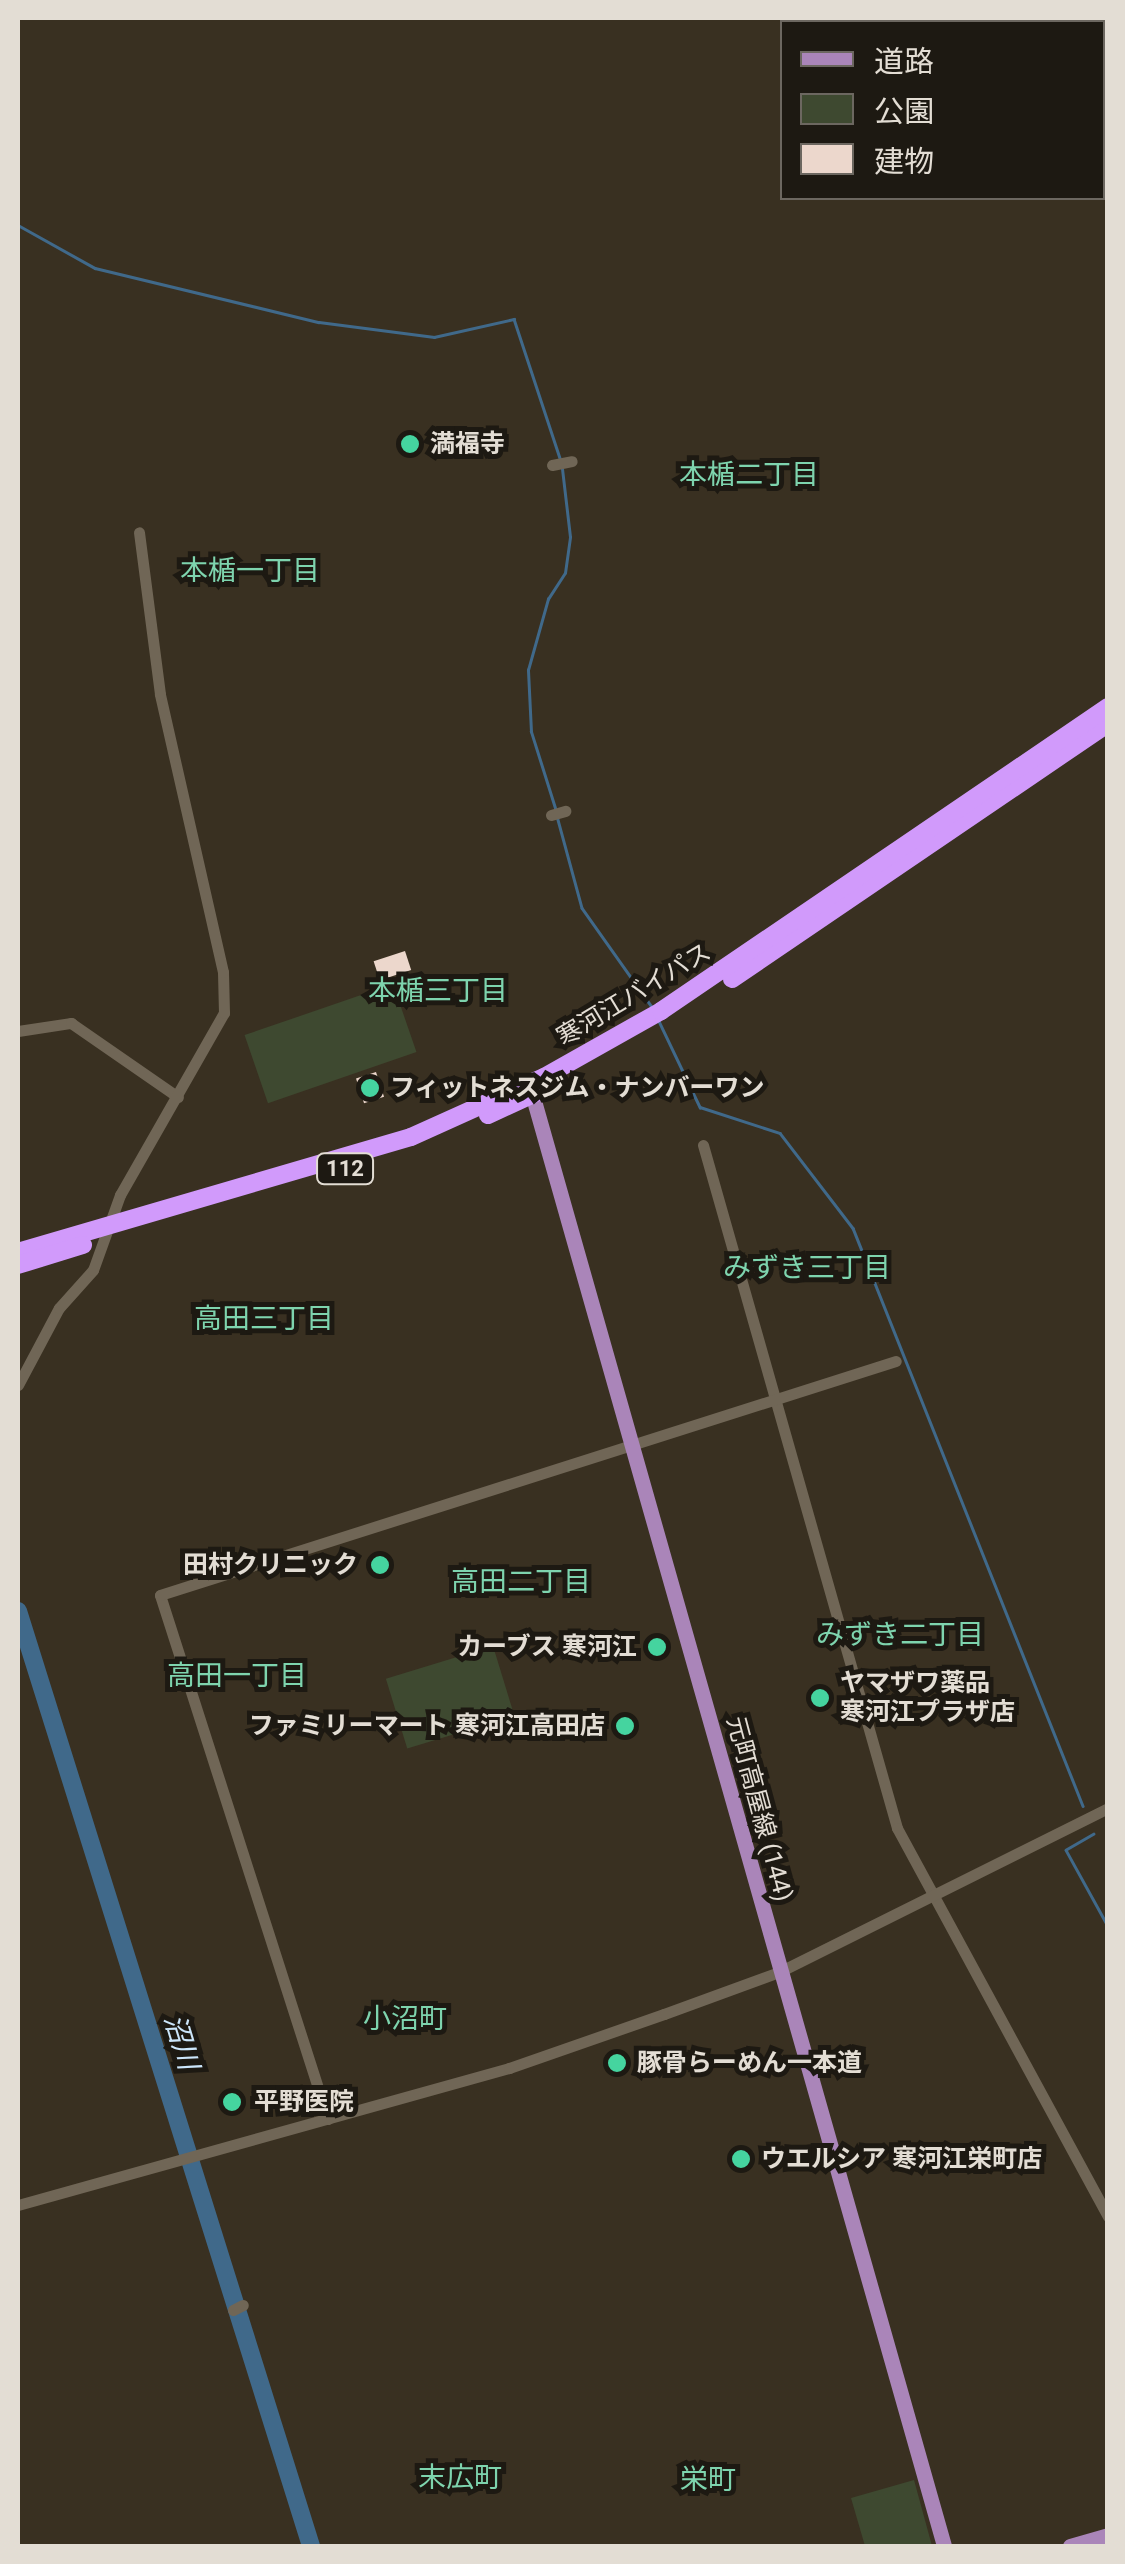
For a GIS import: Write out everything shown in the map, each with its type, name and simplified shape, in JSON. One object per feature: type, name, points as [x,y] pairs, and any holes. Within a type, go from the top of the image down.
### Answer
[{"type":"highway","name":"寒河江バイパス","points":[[658,1020],[1108,707]]},
{"type":"highway","name":"寒河江バイパス","points":[[18,1252],[106,1232],[416,1147],[658,1020],[1108,723]]},
{"type":"highway","name":"寒河江バイパス","points":[[18,1266],[106,1232]]},
{"type":"main road","name":"元町高屋線 (144)","points":[[531,1089],[944,2546]]},
{"type":"main road","points":[[1070,2546],[1108,2536]]},
{"type":"street","points":[[552,465],[572,460]]},
{"type":"street","points":[[18,1385],[224,1014],[226,994],[166,725],[138,532]]},
{"type":"street","points":[[552,816],[565,811]]},
{"type":"street","points":[[18,1031],[72,1024],[178,1097]]},
{"type":"street","points":[[703,1145],[773,1404],[897,1828],[1108,2216]]},
{"type":"street","points":[[328,2119],[160,1594],[773,1404],[896,1361]]},
{"type":"street","points":[[18,2204],[509,2068],[779,1972],[935,1898],[1108,1808]]},
{"type":"green space","points":[[393,984],[416,1052],[268,1103],[245,1035]]},
{"type":"green space","points":[[493,1646],[514,1716],[407,1749],[386,1679]]},
{"type":"green space","points":[[914,2480],[932,2546],[865,2546],[851,2498]]},
{"type":"building","points":[[405,951],[411,970],[380,980],[374,961]]},
{"type":"building","name":"フィットネスジム・ナンバーワン","points":[[376,1072],[384,1097],[364,1103],[356,1078]]},
{"type":"waterway","points":[[18,225],[95,268],[319,322],[434,337],[514,319],[561,461]]},
{"type":"waterway","points":[[555,808],[531,732],[528,670],[548,599],[565,573],[570,537],[562,469]]},
{"type":"waterway","points":[[557,816],[582,908],[652,1007]]},
{"type":"waterway","points":[[658,1019],[700,1107],[780,1133],[853,1228],[1083,1806]]},
{"type":"waterway","name":"沼川","points":[[18,1611],[311,2546]]},
{"type":"waterway","points":[[1094,1834],[1066,1850],[1108,1926]]},
{"type":"place","name":"満福寺","points":[[410,444]]},
{"type":"place","name":"フィットネスジム・ナンバーワン","points":[[370,1088]]},
{"type":"place","name":"田村クリニック","points":[[380,1565]]},
{"type":"place","name":"カーブス 寒河江","points":[[657,1647]]},
{"type":"place","name":"ヤマザワ薬品 寒河江プラザ店","points":[[820,1698]]},
{"type":"place","name":"ファミリーマート 寒河江高田店","points":[[625,1726]]},
{"type":"place","name":"豚骨らーめん一本道","points":[[617,2063]]},
{"type":"place","name":"平野医院","points":[[232,2102]]},
{"type":"place","name":"ウエルシア 寒河江栄町店","points":[[741,2159]]},
{"type":"district","name":"本楯二丁目","points":[[749,475]]},
{"type":"district","name":"本楯一丁目","points":[[250,571]]},
{"type":"district","name":"本楯三丁目","points":[[438,991]]},
{"type":"district","name":"みずき三丁目","points":[[807,1268]]},
{"type":"district","name":"高田三丁目","points":[[264,1319]]},
{"type":"district","name":"高田二丁目","points":[[521,1582]]},
{"type":"district","name":"みずき二丁目","points":[[900,1635]]},
{"type":"district","name":"高田一丁目","points":[[237,1676]]},
{"type":"district","name":"小沼町","points":[[405,2019]]},
{"type":"district","name":"末広町","points":[[460,2478]]},
{"type":"district","name":"栄町","points":[[708,2480]]}]
